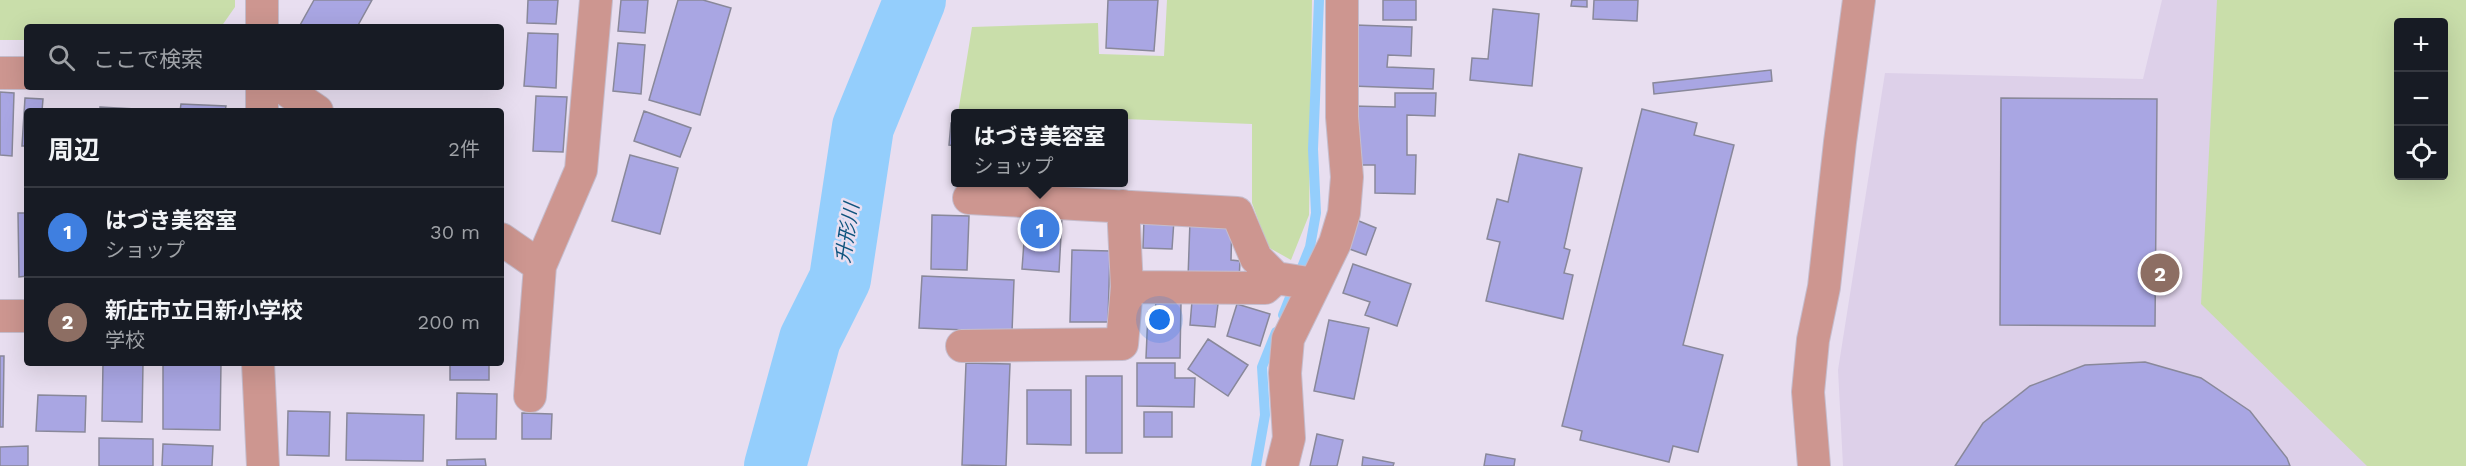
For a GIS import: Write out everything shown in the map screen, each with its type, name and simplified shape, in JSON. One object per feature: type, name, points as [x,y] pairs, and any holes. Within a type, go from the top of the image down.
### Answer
[{"type":"street","points":[[262,0],[262,24]]},
{"type":"street","points":[[530,396],[540,266],[581,170],[596,0]]},
{"type":"street","points":[[1282,466],[1289,438],[1285,373],[1288,339],[1335,243],[1344,213],[1347,177],[1342,117],[1342,0]]},
{"type":"street","points":[[1814,466],[1808,392],[1813,340],[1824,287],[1859,0]]},
{"type":"street","points":[[0,73],[24,73]]},
{"type":"street","points":[[262,90],[262,108]]},
{"type":"street","points":[[286,90],[312,108]]},
{"type":"street","points":[[969,198],[1238,213],[1256,258],[1276,278],[1314,284]]},
{"type":"street","points":[[962,346],[1122,344],[1127,287],[1123,206]]},
{"type":"street","points":[[504,241],[540,266]]},
{"type":"street","points":[[1127,287],[1265,288],[1276,278]]},
{"type":"street","points":[[0,316],[24,316]]},
{"type":"street","points":[[258,366],[263,466]]},
{"type":"shaded area","points":[[2162,0],[2466,0],[2466,466],[1843,466],[1838,370],[1885,73],[2143,79]]},
{"type":"green space","points":[[0,0],[235,0],[235,7],[223,24],[24,24],[24,40],[0,40]]},
{"type":"green space","points":[[1167,0],[1312,0],[1309,215],[1291,260],[1268,247],[1252,203],[1252,124],[1128,119],[1128,109],[959,109],[972,27],[1098,23],[1099,54],[1164,56]]},
{"type":"green space","points":[[2217,0],[2466,0],[2466,466],[2367,466],[2201,304]]},
{"type":"building","points":[[314,0],[372,0],[359,24],[301,24]]},
{"type":"building","points":[[528,0],[558,0],[556,24],[527,23]]},
{"type":"building","points":[[621,0],[648,0],[645,33],[618,31]]},
{"type":"building","points":[[678,0],[703,0],[731,8],[700,115],[649,100]]},
{"type":"building","points":[[1108,0],[1158,0],[1154,51],[1106,48]]},
{"type":"building","points":[[1383,0],[1416,0],[1416,20],[1383,20]]},
{"type":"building","points":[[1572,0],[1587,0],[1587,7],[1571,6]]},
{"type":"building","points":[[1594,0],[1638,0],[1637,21],[1593,19]]},
{"type":"building","points":[[1493,9],[1539,14],[1532,86],[1470,80],[1472,58],[1488,59]]},
{"type":"building","points":[[1355,25],[1412,27],[1411,56],[1388,55],[1387,67],[1434,69],[1433,89],[1352,86]]},
{"type":"building","points":[[528,33],[558,34],[556,88],[524,86]]},
{"type":"building","points":[[618,43],[645,45],[641,94],[613,91]]},
{"type":"building","points":[[1771,70],[1772,81],[1654,94],[1653,83]]},
{"type":"building","points":[[0,92],[14,93],[12,156],[0,155]]},
{"type":"building","points":[[1395,93],[1436,93],[1435,116],[1407,115],[1407,155],[1416,155],[1415,194],[1375,193],[1375,165],[1352,165],[1352,106],[1395,107]]},
{"type":"building","points":[[536,96],[567,97],[563,152],[533,151]]},
{"type":"building","points":[[25,98],[43,99],[42,108],[24,108]]},
{"type":"building","points":[[2001,98],[2157,99],[2155,326],[2000,325]]},
{"type":"building","points":[[181,104],[226,106],[226,108],[180,108]]},
{"type":"building","points":[[1642,109],[1697,123],[1694,135],[1734,145],[1683,345],[1723,355],[1698,452],[1673,446],[1669,462],[1580,440],[1582,431],[1562,426]]},
{"type":"building","points":[[644,111],[691,128],[680,157],[634,141]]},
{"type":"building","points":[[24,114],[24,146],[22,146]]},
{"type":"building","points":[[1519,154],[1582,168],[1564,248],[1570,250],[1564,273],[1573,275],[1563,319],[1486,301],[1500,242],[1487,239],[1497,199],[1508,202]]},
{"type":"building","points":[[630,155],[678,168],[660,234],[612,221]]},
{"type":"building","points":[[18,213],[24,213],[24,276],[19,277]]},
{"type":"building","points":[[932,215],[969,216],[967,270],[931,269]]},
{"type":"building","points":[[1026,215],[1062,217],[1059,272],[1022,269]]},
{"type":"building","points":[[1144,219],[1174,220],[1172,249],[1143,248]]},
{"type":"building","points":[[1354,219],[1376,228],[1366,255],[1344,247]]},
{"type":"building","points":[[1190,221],[1232,223],[1231,260],[1240,261],[1239,280],[1188,278]]},
{"type":"building","points":[[1072,250],[1110,251],[1108,322],[1070,322]]},
{"type":"building","points":[[1353,264],[1411,284],[1397,326],[1365,315],[1370,302],[1343,293]]},
{"type":"building","points":[[922,276],[1014,280],[1012,332],[919,328]]},
{"type":"building","points":[[1192,301],[1218,304],[1215,327],[1190,325]]},
{"type":"building","points":[[1156,302],[1181,303],[1180,358],[1146,358],[1148,312],[1155,312]]},
{"type":"building","points":[[1237,304],[1270,314],[1260,346],[1227,336]]},
{"type":"building","points":[[1329,320],[1369,328],[1354,399],[1314,391]]},
{"type":"building","points":[[1208,339],[1248,365],[1228,396],[1188,369]]},
{"type":"building","points":[[0,356],[4,356],[3,427],[0,427]]},
{"type":"building","points":[[2145,362],[2201,378],[2250,411],[2287,458],[2290,466],[1955,466],[1983,423],[2030,386],[2085,365]]},
{"type":"building","points":[[966,363],[1010,364],[1006,466],[962,465]]},
{"type":"building","points":[[1137,363],[1175,363],[1175,378],[1195,378],[1194,407],[1137,406]]},
{"type":"building","points":[[103,366],[143,366],[142,422],[102,421]]},
{"type":"building","points":[[163,366],[221,366],[220,430],[163,429]]},
{"type":"building","points":[[450,366],[489,366],[489,380],[450,380]]},
{"type":"building","points":[[1086,376],[1122,376],[1122,453],[1086,453]]},
{"type":"building","points":[[1027,390],[1071,390],[1071,445],[1027,444]]},
{"type":"building","points":[[457,393],[497,394],[496,439],[456,439]]},
{"type":"building","points":[[38,395],[86,396],[85,432],[36,431]]},
{"type":"building","points":[[288,411],[330,412],[329,456],[287,455]]},
{"type":"building","points":[[1144,412],[1172,412],[1172,437],[1144,437]]},
{"type":"building","points":[[347,413],[424,415],[423,461],[346,460]]},
{"type":"building","points":[[522,413],[552,414],[551,439],[522,439]]},
{"type":"building","points":[[1317,434],[1343,440],[1337,466],[1310,466]]},
{"type":"building","points":[[99,438],[153,439],[153,466],[99,466]]},
{"type":"building","points":[[163,444],[213,446],[212,466],[162,466]]},
{"type":"building","points":[[28,446],[28,466],[0,466],[0,447]]},
{"type":"building","points":[[1486,454],[1515,459],[1514,466],[1484,466]]},
{"type":"building","points":[[1363,457],[1394,463],[1393,466],[1362,466]]},
{"type":"building","points":[[485,459],[486,466],[447,466],[447,460]]},
{"type":"waterway","name":"升形川","points":[[775,466],[810,339],[840,279],[863,127],[915,0]]},
{"type":"waterway","points":[[1283,315],[1310,247],[1316,213],[1313,149],[1319,0]]},
{"type":"waterway","points":[[1256,466],[1265,415],[1262,367],[1276,332]]},
{"type":"place","name":"はづき美容室","points":[[1040,229]]},
{"type":"place","name":"新庄市立日新小学校","points":[[2160,273]]}]
